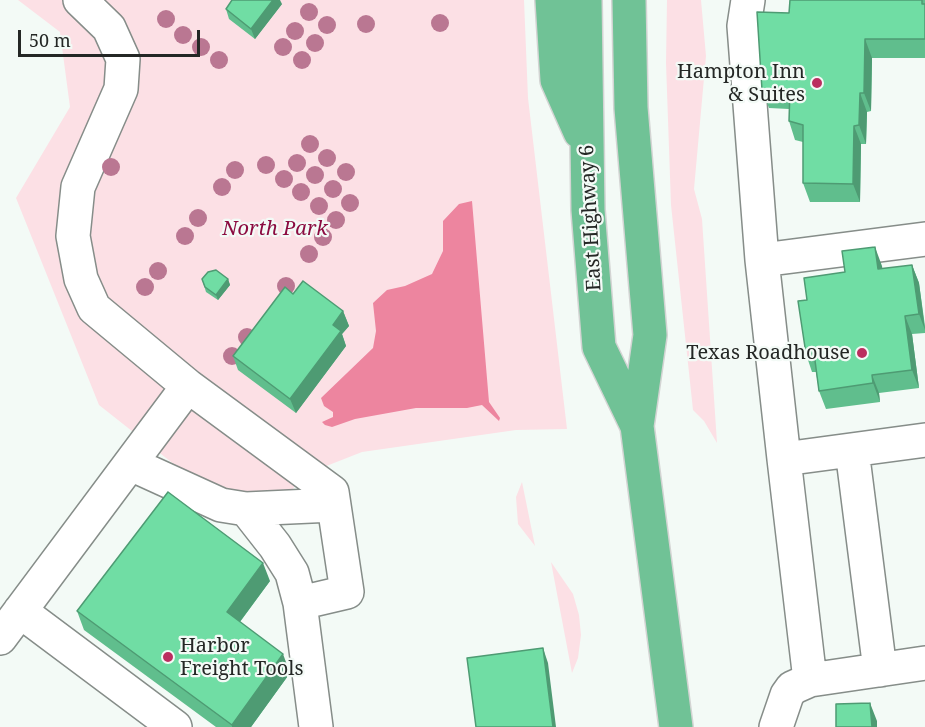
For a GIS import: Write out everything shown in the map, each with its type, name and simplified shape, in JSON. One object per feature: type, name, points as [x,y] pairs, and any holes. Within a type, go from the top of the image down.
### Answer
[{"type":"highway","points":[[552,0],[557,80],[586,144]]},
{"type":"highway","name":"East Highway 6","points":[[585,0],[586,144],[599,347],[637,426]]},
{"type":"highway","name":"East Highway 6","points":[[629,0],[631,108],[650,335],[637,426],[675,727]]},
{"type":"lane","points":[[80,0],[109,28],[123,59],[121,89],[78,187],[73,236],[81,279],[94,308],[188,386],[332,492],[347,592],[300,603]]},
{"type":"lane","points":[[747,0],[744,26],[762,260],[784,459],[801,684]]},
{"type":"lane","points":[[762,260],[925,239]]},
{"type":"lane","points":[[0,638],[188,386]]},
{"type":"lane","points":[[784,459],[925,440]]},
{"type":"lane","points":[[852,450],[880,670]]},
{"type":"lane","points":[[131,464],[211,502],[246,509],[333,505]]},
{"type":"lane","points":[[246,509],[275,546],[292,573],[300,603],[316,727]]},
{"type":"lane","points":[[20,611],[175,727]]},
{"type":"lane","points":[[776,727],[787,695],[801,684],[925,663]]},
{"type":"green space","name":"North Park","points":[[18,0],[524,0],[528,98],[567,429],[516,430],[362,452],[306,474],[282,501],[199,484],[99,405],[16,198],[70,107],[60,32]]},
{"type":"green space","points":[[667,0],[701,0],[706,56],[694,189],[702,219],[717,443],[704,421],[693,410],[671,205],[666,63]]},
{"type":"green space","points":[[522,482],[535,546],[518,524],[516,497]]},
{"type":"green space","points":[[551,562],[573,594],[579,615],[581,635],[578,658],[572,673]]},
{"type":"shaded area","points":[[472,201],[489,402],[500,418],[499,421],[482,405],[467,408],[416,408],[355,419],[332,427],[325,425],[322,422],[333,417],[333,412],[324,406],[321,398],[373,348],[376,331],[373,303],[387,290],[405,286],[432,274],[443,251],[443,221],[459,204]]},
{"type":"building","points":[[232,0],[273,0],[251,29],[226,9]]},
{"type":"building","name":"Hampton Inn & Suites","points":[[790,0],[922,0],[922,4],[925,4],[925,39],[865,39],[864,93],[860,93],[859,125],[854,126],[853,184],[803,183],[803,125],[789,121],[790,90],[762,90],[757,12],[789,13]]},
{"type":"building","name":"Texas Roadhouse","points":[[875,247],[878,269],[912,265],[919,314],[905,316],[912,370],[872,375],[873,383],[819,391],[814,353],[806,354],[798,301],[807,300],[804,278],[845,272],[842,251]]},
{"type":"building","points":[[216,270],[228,279],[216,295],[205,287],[202,279],[208,272]]},
{"type":"building","points":[[303,281],[343,311],[333,325],[341,331],[290,399],[233,356],[285,287],[293,294]]},
{"type":"building","points":[[168,492],[263,563],[227,612],[283,654],[232,725],[77,611]]},
{"type":"building","points":[[543,648],[553,727],[476,727],[467,658]]},
{"type":"building","points":[[870,703],[872,727],[836,727],[836,704]]},
{"type":"place","name":"Hampton Inn & Suites","points":[[817,83]]},
{"type":"place","name":"Texas Roadhouse","points":[[862,353]]},
{"type":"place","name":"Harbor Freight Tools","points":[[168,657]]}]
